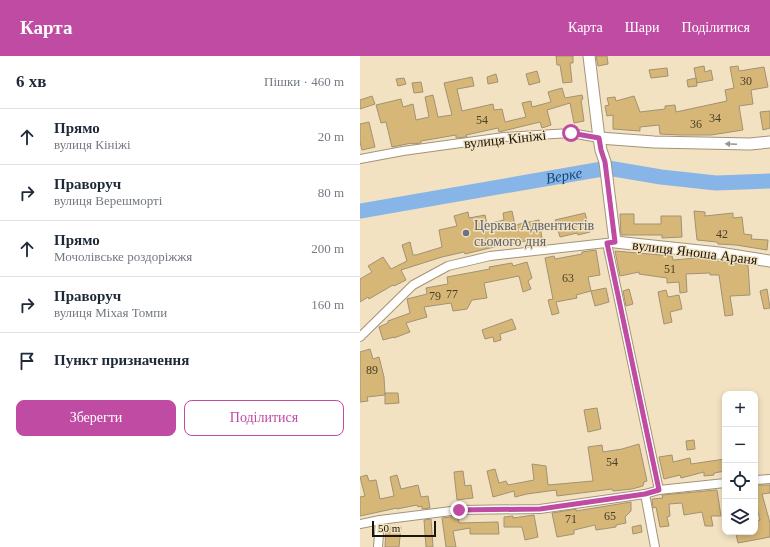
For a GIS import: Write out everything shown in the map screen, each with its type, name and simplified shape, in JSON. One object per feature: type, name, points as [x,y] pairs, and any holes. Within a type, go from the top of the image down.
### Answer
[{"type":"street","points":[[589,56],[599,138],[605,162],[611,243],[659,490]]},
{"type":"street","name":"вулиця Кініжі","points":[[360,159],[403,151],[504,137],[571,133],[599,138],[654,142],[750,144],[770,142]]},
{"type":"street","name":"вулиця Яноша Араня","points":[[360,337],[413,285],[448,266],[490,256],[611,243],[719,253],[770,261]]},
{"type":"street","points":[[758,480],[770,479]]},
{"type":"street","points":[[360,524],[459,510],[540,509],[645,494],[659,490],[722,483]]},
{"type":"street","points":[[645,494],[655,547]]},
{"type":"street","points":[[378,547],[380,520]]},
{"type":"building","points":[[556,56],[573,56],[573,63],[570,63],[572,82],[563,83],[560,65],[557,65]]},
{"type":"building","points":[[596,56],[607,56],[608,64],[598,66]]},
{"type":"building","points":[[704,66],[705,72],[711,70],[713,80],[697,83],[694,68]]},
{"type":"building","points":[[738,66],[739,71],[764,67],[768,87],[751,90],[753,104],[739,106],[743,130],[711,135],[660,134],[659,125],[640,127],[640,131],[613,129],[613,115],[607,116],[605,106],[609,105],[607,98],[615,97],[616,101],[634,96],[640,112],[665,109],[665,106],[675,105],[676,112],[727,101],[725,90],[734,88],[730,67]]},
{"type":"building","points":[[667,68],[668,76],[651,78],[649,70]]},
{"type":"building","points":[[537,71],[540,82],[529,85],[526,74]]},
{"type":"building","points":[[496,74],[498,82],[488,84],[487,77]]},
{"type":"building","points":[[472,77],[474,86],[457,89],[462,111],[493,104],[494,110],[502,109],[505,122],[526,117],[522,103],[531,101],[532,107],[551,102],[548,92],[562,88],[565,98],[582,95],[583,99],[581,100],[584,121],[574,123],[570,103],[547,110],[551,125],[542,128],[540,122],[499,132],[498,128],[466,135],[467,137],[456,138],[456,135],[421,141],[421,143],[412,143],[392,147],[386,122],[381,123],[376,105],[401,99],[403,107],[413,104],[416,120],[429,117],[425,97],[433,95],[438,117],[452,115],[444,83]]},
{"type":"building","points":[[404,78],[406,84],[398,86],[396,79]]},
{"type":"building","points":[[696,78],[697,86],[688,87],[687,80]]},
{"type":"building","points":[[421,82],[423,92],[414,93],[412,83]]},
{"type":"building","points":[[372,96],[375,104],[360,109],[360,100]]},
{"type":"building","points":[[770,111],[770,128],[763,130],[760,112]]},
{"type":"building","points":[[369,122],[375,147],[362,150],[360,142],[360,124]]},
{"type":"building","points":[[512,211],[515,225],[539,220],[542,238],[465,254],[464,252],[442,257],[401,270],[406,280],[360,302],[360,279],[372,272],[368,266],[383,257],[391,269],[407,261],[402,245],[410,242],[413,255],[442,247],[439,230],[457,226],[454,216],[468,212],[469,218],[485,215],[487,224],[504,220],[503,213]]},
{"type":"building","points":[[694,211],[705,212],[705,216],[733,213],[733,218],[742,217],[744,234],[752,235],[751,239],[768,240],[767,250],[697,240]]},
{"type":"building","points":[[585,213],[590,232],[560,237],[555,220]]},
{"type":"building","points":[[620,214],[634,214],[634,224],[661,224],[661,216],[681,216],[682,237],[662,238],[662,235],[621,235]]},
{"type":"building","points":[[596,250],[600,275],[588,277],[591,291],[576,295],[577,298],[556,302],[559,313],[552,315],[548,300],[553,299],[545,258],[554,256],[555,259]]},
{"type":"building","points":[[615,251],[672,256],[673,260],[697,258],[748,265],[750,295],[730,296],[733,315],[725,316],[719,275],[710,275],[710,273],[686,274],[687,292],[680,293],[679,282],[667,283],[667,278],[639,274],[639,272],[620,276]]},
{"type":"building","points":[[527,262],[532,278],[528,281],[531,289],[523,292],[519,276],[484,283],[487,298],[472,300],[467,309],[453,311],[451,303],[424,307],[427,317],[406,323],[410,332],[394,338],[383,340],[379,327],[388,323],[388,321],[410,313],[407,299],[427,294],[426,288],[448,284],[447,277],[490,269],[489,267],[512,263],[513,266]]},
{"type":"building","points":[[606,288],[609,302],[595,306],[591,291]]},
{"type":"building","points":[[629,289],[633,304],[626,306],[623,291]]},
{"type":"building","points":[[767,289],[770,308],[764,309],[760,291]]},
{"type":"building","points":[[666,290],[668,297],[679,295],[682,309],[670,312],[672,322],[664,324],[658,292]]},
{"type":"building","points":[[512,319],[516,329],[500,334],[501,340],[494,342],[493,337],[485,339],[482,330]]},
{"type":"building","points":[[370,349],[373,359],[379,357],[384,377],[385,395],[367,397],[368,401],[360,402],[360,352]]},
{"type":"building","points":[[385,393],[398,393],[399,403],[385,404]]},
{"type":"building","points":[[597,408],[601,429],[588,432],[584,410]]},
{"type":"building","points":[[694,440],[695,449],[687,450],[686,441]]},
{"type":"building","points":[[639,444],[647,481],[644,482],[643,486],[632,489],[613,491],[612,489],[557,496],[556,490],[515,497],[514,491],[493,497],[487,471],[495,469],[499,483],[506,481],[508,485],[534,480],[532,464],[546,466],[548,485],[593,481],[588,447],[602,445],[603,452]]},
{"type":"building","points":[[672,455],[673,462],[690,458],[691,464],[722,459],[722,472],[714,473],[714,475],[704,476],[704,472],[681,478],[680,475],[664,479],[659,457]]},
{"type":"building","points":[[463,471],[465,486],[471,485],[473,498],[457,500],[454,472]]},
{"type":"building","points":[[367,475],[369,481],[376,480],[380,499],[394,496],[390,477],[397,475],[401,489],[418,485],[421,497],[428,496],[430,508],[422,509],[422,506],[418,507],[417,505],[360,516],[360,497],[365,496],[360,477]]},
{"type":"building","points":[[758,485],[770,485],[770,493],[762,494],[770,523],[770,537],[738,543],[736,535],[758,535],[758,520],[760,520],[758,512]]},
{"type":"building","points":[[717,490],[721,516],[711,516],[713,526],[705,526],[702,512],[684,515],[682,503],[669,504],[670,516],[667,517],[669,526],[660,527],[656,507],[653,508],[652,499],[663,498],[662,495]]},
{"type":"building","points":[[631,502],[631,511],[625,517],[626,523],[616,525],[616,527],[596,530],[595,525],[574,530],[574,534],[557,537],[552,513],[576,509],[576,511]]},
{"type":"building","points":[[534,515],[538,537],[525,540],[522,527],[504,527],[504,517],[513,516],[513,518]]},
{"type":"building","points":[[458,516],[459,523],[498,522],[499,534],[470,534],[470,528],[453,531],[456,547],[446,547],[442,518]]},
{"type":"building","points":[[431,519],[433,547],[426,547],[424,520]]},
{"type":"building","points":[[641,525],[642,532],[633,534],[632,527]]},
{"type":"building","points":[[386,527],[401,527],[399,547],[385,547]]},
{"type":"waterway","name":"Верке","points":[[360,211],[608,168],[661,177],[716,183],[770,181]]},
{"type":"place","name":"Церква Адвентистів сьомого дня","points":[[466,233]]},
{"type":"route","points":[[459,510],[540,509],[645,494],[659,490],[607,243],[615,242],[605,162],[599,138],[571,133]]}]
